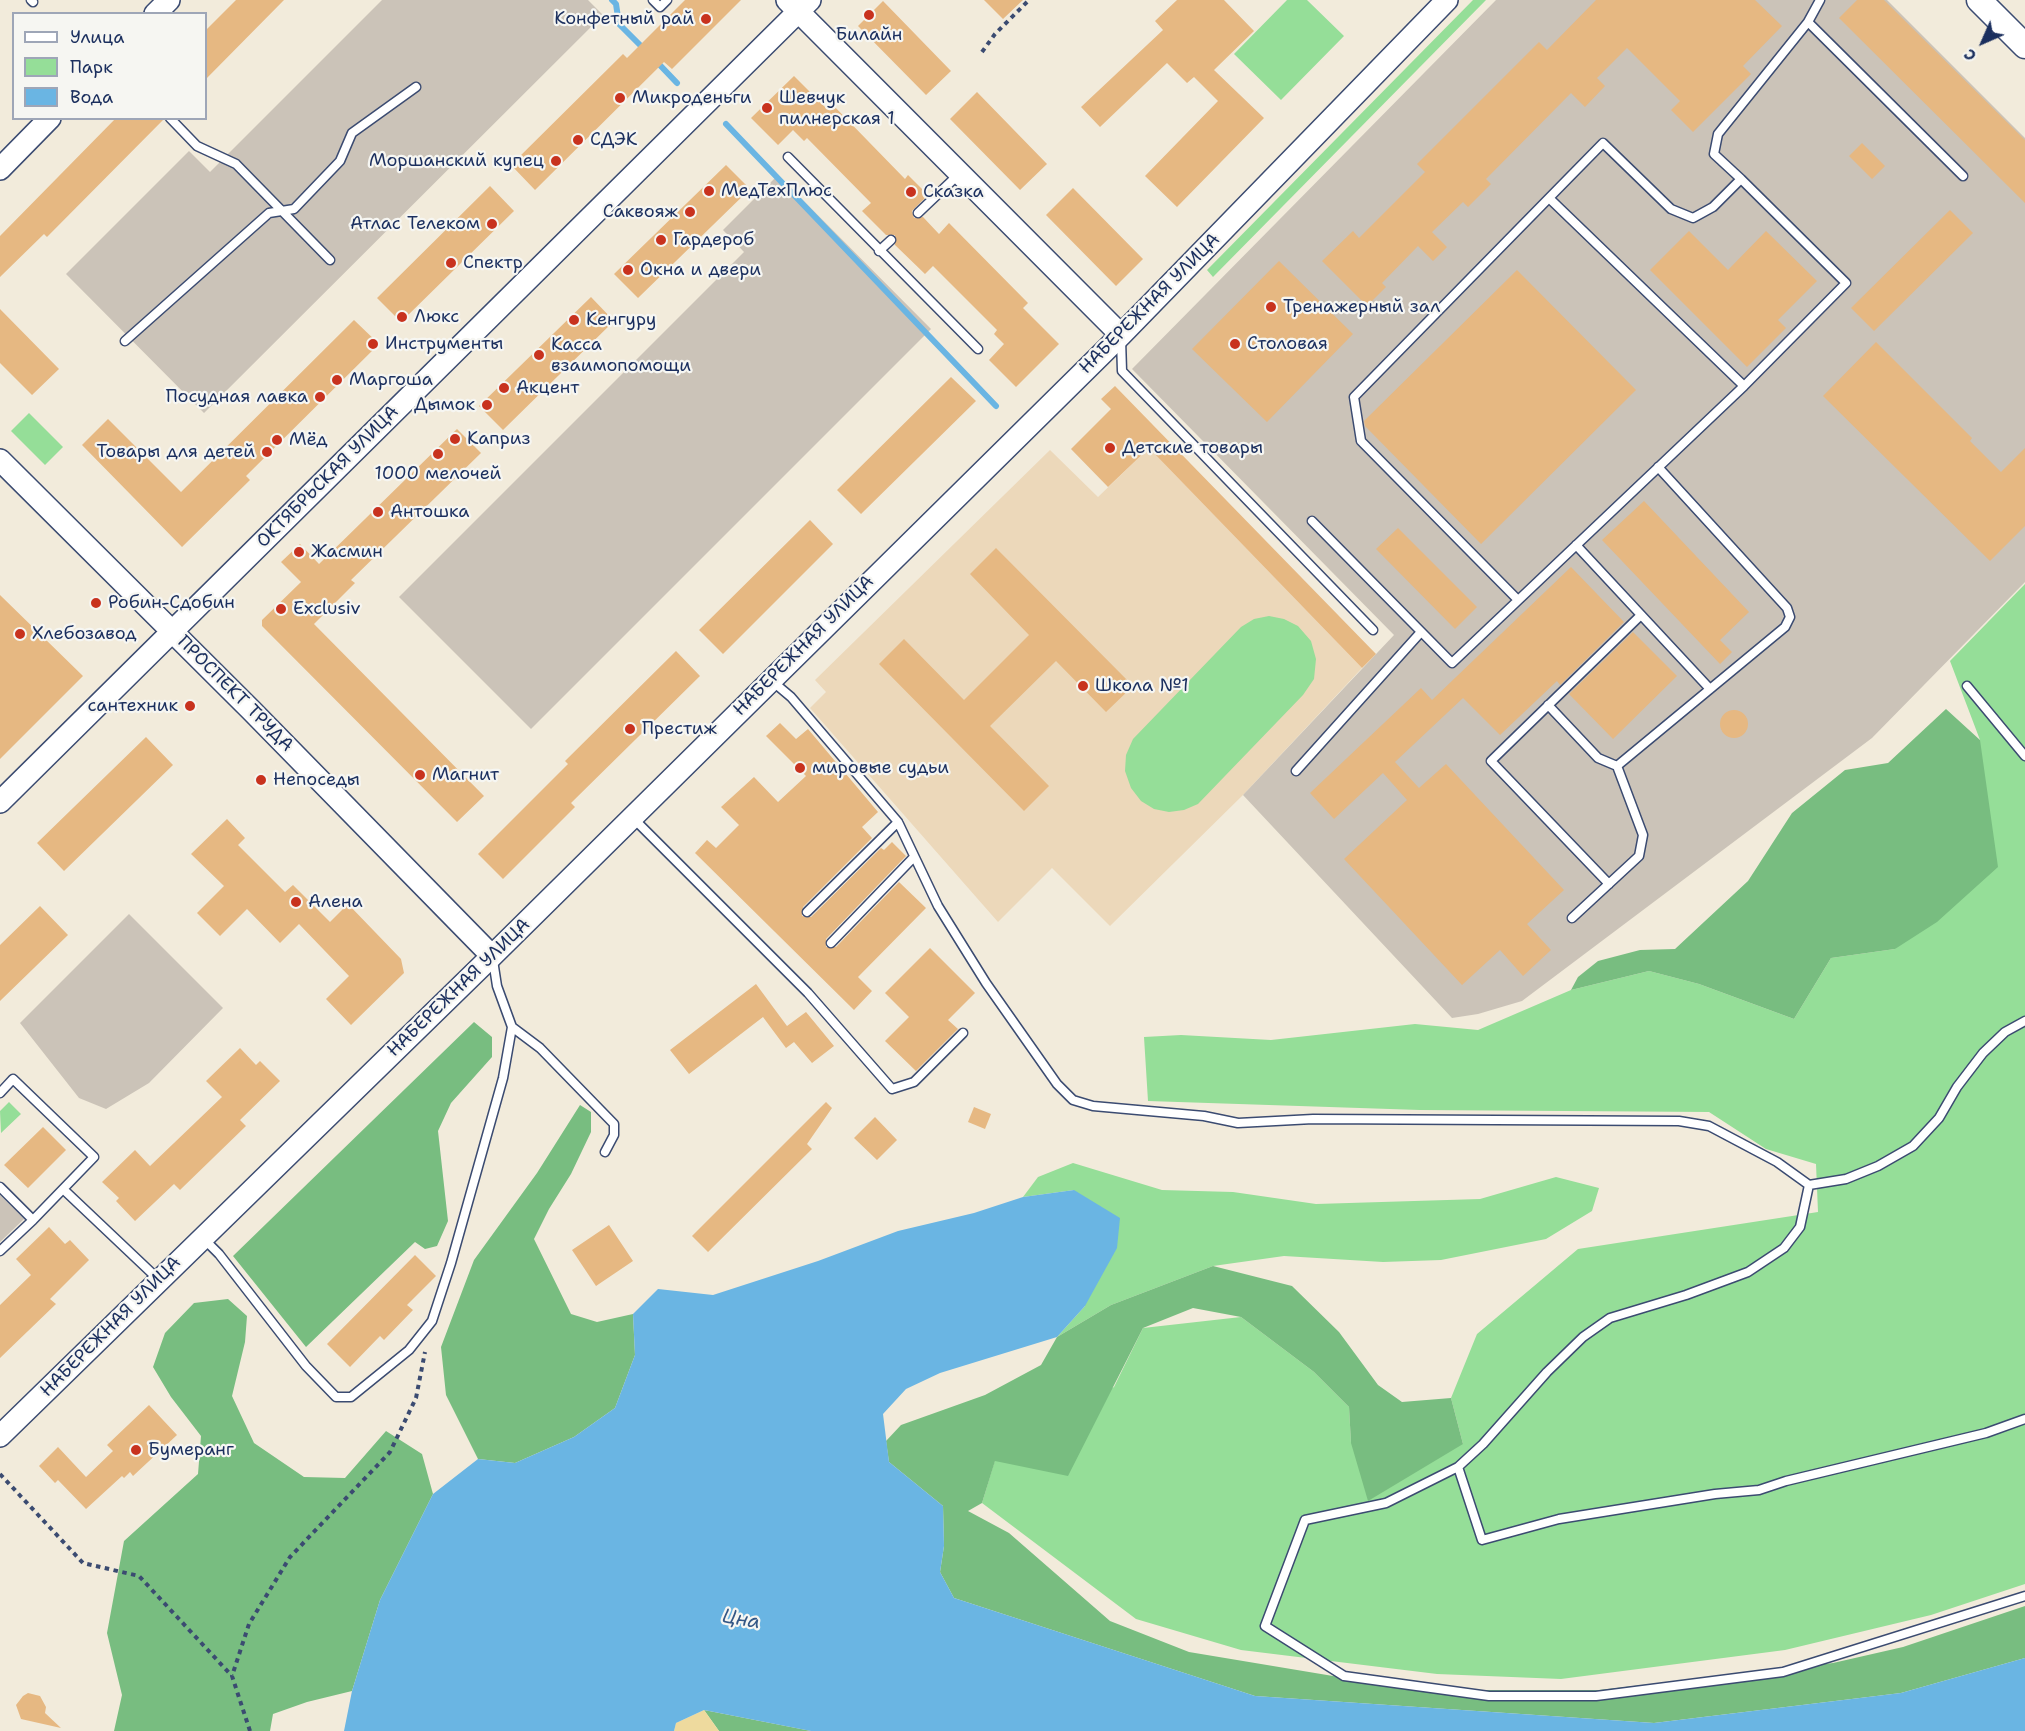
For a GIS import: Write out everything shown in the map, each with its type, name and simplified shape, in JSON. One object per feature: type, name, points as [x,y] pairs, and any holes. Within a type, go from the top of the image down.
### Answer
[{"type":"main road","points":[[1979,0],[2025,46]]},
{"type":"street","points":[[158,12],[169,0]]},
{"type":"street","name":"НАБЕРЕЖНАЯ УЛИЦА","points":[[0,1436],[201,1237],[492,956],[1120,335],[1447,0]]},
{"type":"street","points":[[798,4],[959,173],[1120,335]]},
{"type":"street","name":"ОКТЯБРЬСКАЯ УЛИЦА","points":[[0,802],[173,632],[798,4]]},
{"type":"street","points":[[0,169],[48,120]]},
{"type":"street","name":"ПРОСПЕКТ ТРУДА","points":[[0,460],[492,956]]},
{"type":"lane","points":[[653,0],[660,7],[666,0]]},
{"type":"lane","points":[[1312,521],[1452,663],[1744,386],[1846,284],[1714,154],[1718,134],[1808,22],[1820,0]]},
{"type":"lane","points":[[1808,22],[1963,176]]},
{"type":"lane","points":[[125,341],[269,213],[294,209],[340,161],[352,133],[416,87]]},
{"type":"lane","points":[[172,120],[197,146],[236,164],[330,260]]},
{"type":"lane","points":[[1518,600],[1361,441],[1354,396],[1604,143],[1671,209],[1693,218],[1713,207],[1741,179]]},
{"type":"lane","points":[[788,158],[978,350]]},
{"type":"lane","points":[[918,213],[959,173]]},
{"type":"lane","points":[[1549,198],[1744,386]]},
{"type":"lane","points":[[879,251],[891,240]]},
{"type":"lane","points":[[1120,335],[1122,371],[1373,630]]},
{"type":"lane","points":[[1617,766],[1785,627],[1790,617],[1787,608],[1658,467]]},
{"type":"lane","points":[[1576,545],[1710,689]]},
{"type":"lane","points":[[1609,884],[1491,761],[1641,615]]},
{"type":"lane","points":[[1296,771],[1421,632]]},
{"type":"lane","points":[[770,679],[791,697],[898,822],[938,906],[986,983],[1057,1084],[1073,1100],[1093,1106],[1204,1116],[1238,1123],[1313,1119],[1679,1122],[1709,1126],[1777,1162],[1809,1185],[1846,1179],[1878,1166],[1913,1146],[1939,1118],[1957,1087],[1983,1053],[2005,1032],[2025,1021]]},
{"type":"lane","points":[[1967,686],[2025,756]]},
{"type":"lane","points":[[1548,705],[1598,758],[1617,766],[1642,835],[1639,856],[1572,918]]},
{"type":"lane","points":[[632,817],[808,993],[891,1089],[914,1082],[963,1033]]},
{"type":"lane","points":[[807,912],[898,822]]},
{"type":"lane","points":[[831,943],[915,857]]},
{"type":"lane","points":[[201,1237],[219,1254],[306,1366],[336,1397],[351,1396],[409,1350],[432,1321],[503,1078],[512,1027],[497,986],[492,956]]},
{"type":"lane","points":[[512,1027],[540,1048],[614,1124],[614,1135],[605,1152]]},
{"type":"lane","points":[[0,1093],[13,1079],[94,1157],[0,1251]]},
{"type":"lane","points":[[1809,1185],[1800,1227],[1784,1248],[1748,1272],[1686,1295],[1610,1318],[1583,1337],[1547,1372],[1483,1444],[1458,1467],[1386,1503],[1305,1520],[1265,1626],[1344,1676],[1489,1696],[1596,1696],[1783,1672],[2025,1596]]},
{"type":"lane","points":[[0,1187],[33,1220]]},
{"type":"lane","points":[[63,1189],[159,1279]]},
{"type":"lane","points":[[1458,1467],[1482,1540],[1559,1518],[1715,1494],[1759,1490],[1808,1475],[1986,1433],[2025,1419]]},
{"type":"path","points":[[982,52],[994,34],[1029,0]]},
{"type":"path","points":[[232,1676],[249,1624],[290,1557],[390,1452],[416,1398],[432,1321]]},
{"type":"path","points":[[0,1474],[83,1563],[139,1576],[232,1676],[250,1731]]},
{"type":"shaded area","points":[[382,0],[588,0],[603,15],[204,413],[66,274],[189,151],[210,172]]},
{"type":"shaded area","points":[[1496,0],[1887,0],[2025,138],[2025,582],[1872,738],[1522,1001],[1478,1014],[1452,1018],[1243,795],[1394,635],[1132,369]]},
{"type":"shaded area","points":[[778,175],[931,329],[531,729],[399,597],[744,252],[723,230]]},
{"type":"shaded area","name":"Школа №1","points":[[1149,448],[1362,668],[1243,795],[1110,926],[1052,868],[998,922],[810,708],[826,692],[815,680],[1050,450],[1098,497]]},
{"type":"shaded area","points":[[129,914],[223,1008],[149,1083],[106,1109],[79,1098],[20,1023]]},
{"type":"shaded area","points":[[0,1195],[24,1219],[0,1242]]},
{"type":"green space","points":[[1287,0],[1307,0],[1344,36],[1281,100],[1234,54]]},
{"type":"green space","points":[[1473,0],[1486,0],[1213,277],[1207,270]]},
{"type":"green space","points":[[29,413],[63,447],[45,465],[11,431]]},
{"type":"green space","points":[[2025,584],[2025,1584],[1931,1615],[1785,1650],[1561,1679],[1437,1674],[1241,1650],[1136,1619],[982,1503],[995,1460],[1114,1387],[1143,1328],[1241,1317],[1314,1372],[1349,1407],[1351,1443],[1463,1444],[1451,1398],[1477,1334],[1578,1249],[1818,1212],[1816,1164],[1766,1149],[1709,1112],[1420,1110],[1148,1101],[1144,1037],[1181,1035],[1271,1040],[1415,1024],[1478,1030],[1571,990],[1649,971],[1699,984],[1794,1019],[1831,958],[1895,949],[1980,740],[1950,661]]},
{"type":"green space","points":[[1269,616],[1284,619],[1298,626],[1311,641],[1316,659],[1314,679],[1303,695],[1198,804],[1184,810],[1169,812],[1154,809],[1141,801],[1131,788],[1125,771],[1126,755],[1133,739],[1241,627],[1254,619]]},
{"type":"green space","points":[[1946,709],[1980,740],[1998,867],[1937,922],[1895,949],[1831,958],[1794,1019],[1699,984],[1649,971],[1571,990],[1578,977],[1598,961],[1640,950],[1675,949],[1748,881],[1792,813],[1845,770],[1888,763]]},
{"type":"green space","points":[[474,1022],[492,1037],[492,1057],[451,1103],[438,1131],[448,1221],[437,1246],[425,1249],[415,1242],[306,1347],[233,1256]]},
{"type":"green space","points":[[9,1102],[21,1114],[1,1133],[0,1111]]},
{"type":"green space","points":[[580,1105],[591,1112],[591,1132],[571,1174],[549,1209],[534,1239],[571,1314],[597,1322],[633,1314],[635,1355],[615,1408],[574,1437],[515,1463],[478,1459],[446,1395],[441,1347],[474,1260],[537,1173]]},
{"type":"green space","points":[[1073,1163],[1162,1190],[1233,1192],[1316,1204],[1480,1199],[1556,1177],[1599,1188],[1592,1211],[1546,1239],[1441,1260],[1383,1262],[1284,1256],[1213,1266],[1111,1305],[1057,1337],[1085,1306],[1074,1190],[1023,1197],[1038,1177]]},
{"type":"green space","points":[[1213,1266],[1292,1286],[1339,1332],[1378,1385],[1402,1402],[1451,1398],[1463,1444],[1368,1501],[1351,1443],[1349,1407],[1314,1372],[1241,1317],[1193,1308],[1143,1328],[1068,1476],[995,1461],[982,1503],[968,1511],[1009,1533],[1110,1621],[1189,1652],[1417,1690],[1599,1690],[1833,1663],[1903,1647],[2025,1606],[2025,1658],[1901,1693],[1654,1723],[1255,1696],[954,1598],[940,1572],[944,1546],[943,1506],[889,1462],[886,1441],[901,1425],[985,1395],[1041,1365],[1057,1337],[1111,1305]]},
{"type":"green space","points":[[228,1299],[247,1316],[245,1342],[232,1396],[254,1443],[304,1477],[345,1478],[386,1431],[422,1454],[433,1494],[380,1600],[352,1691],[307,1702],[273,1714],[270,1731],[114,1731],[122,1695],[107,1633],[124,1541],[198,1474],[201,1436],[171,1397],[153,1367],[165,1333],[194,1303]]},
{"type":"green space","points":[[704,1710],[801,1729],[811,1731],[719,1731]]},
{"type":"sand","points":[[704,1710],[719,1731],[674,1731],[676,1723]]},
{"type":"water","name":"Цна","points":[[1074,1190],[1120,1218],[1117,1248],[1085,1306],[1057,1337],[940,1373],[906,1389],[883,1414],[889,1462],[943,1506],[944,1546],[940,1572],[954,1598],[1255,1696],[1654,1723],[1901,1693],[2025,1658],[2025,1731],[811,1731],[704,1710],[676,1723],[674,1731],[344,1731],[352,1691],[380,1600],[433,1494],[478,1459],[515,1463],[574,1437],[615,1408],[635,1355],[633,1314],[658,1289],[713,1295],[818,1261],[898,1231],[974,1213],[1023,1197]]},
{"type":"building","points":[[236,0],[284,0],[207,78],[207,29]]},
{"type":"building","points":[[685,0],[741,0],[672,69],[664,62],[535,190],[511,165],[623,54],[627,58]]},
{"type":"building","points":[[984,0],[1023,0],[1003,19]]},
{"type":"building","points":[[1177,0],[1224,0],[1254,31],[1214,70],[1264,118],[1177,207],[1145,176],[1218,101],[1194,77],[1187,83],[1167,63],[1100,127],[1081,107],[1163,30],[1155,21]]},
{"type":"building","points":[[1596,0],[1755,0],[1782,26],[1743,66],[1751,74],[1693,132],[1671,110],[1680,101],[1627,48],[1597,78],[1605,86],[1585,107],[1571,93],[1486,179],[1491,184],[1468,207],[1463,202],[1432,232],[1447,247],[1433,261],[1418,246],[1382,283],[1386,287],[1367,306],[1322,261],[1353,231],[1359,238],[1425,172],[1417,164],[1539,42],[1547,50]]},
{"type":"building","points":[[1857,0],[1884,0],[2025,140],[2025,203],[1839,18]]},
{"type":"building","points":[[883,1],[951,71],[926,95],[858,26]]},
{"type":"building","points":[[794,76],[826,108],[831,103],[905,179],[908,175],[928,195],[912,211],[914,218],[923,217],[939,234],[949,223],[1028,303],[1023,308],[1059,344],[1016,387],[989,360],[1004,344],[994,334],[997,330],[933,266],[925,274],[895,245],[895,235],[886,235],[862,211],[871,203],[807,138],[804,141],[793,130],[778,145],[751,118]]},
{"type":"building","points":[[977,92],[1047,164],[1020,190],[950,119]]},
{"type":"building","points":[[114,120],[163,120],[47,237],[44,234],[0,277],[0,236]]},
{"type":"building","points":[[1862,143],[1885,166],[1872,179],[1849,156]]},
{"type":"building","points":[[726,165],[750,189],[638,298],[614,274]]},
{"type":"building","points":[[490,186],[514,211],[401,322],[377,298]]},
{"type":"building","points":[[1073,188],[1143,259],[1116,286],[1046,215]]},
{"type":"building","points":[[1950,210],[1973,233],[1874,331],[1851,308]]},
{"type":"building","points":[[1689,231],[1728,270],[1766,231],[1817,281],[1778,320],[1786,328],[1747,367],[1650,270]]},
{"type":"building","points":[[1279,261],[1353,334],[1267,422],[1192,349]]},
{"type":"building","points":[[1517,270],[1636,390],[1481,544],[1365,426],[1364,421]]},
{"type":"building","points":[[591,297],[614,321],[503,430],[479,406]]},
{"type":"building","points":[[0,309],[59,369],[32,395],[0,363]]},
{"type":"building","points":[[354,320],[379,344],[246,476],[250,480],[182,547],[82,445],[108,419],[181,492]]},
{"type":"building","points":[[1876,342],[1972,438],[1970,441],[2001,472],[2025,448],[2025,526],[1990,561],[1823,396]]},
{"type":"building","points":[[951,377],[976,401],[861,514],[837,490]]},
{"type":"building","points":[[1115,386],[1376,654],[1362,668],[1149,448],[1108,487],[1071,449],[1111,409],[1101,399]]},
{"type":"building","points":[[457,429],[481,453],[351,580],[355,583],[314,624],[484,796],[457,822],[262,626],[262,620],[301,582],[281,562],[300,544],[319,564]]},
{"type":"building","points":[[1644,501],[1749,612],[1720,640],[1732,652],[1720,664],[1602,540]]},
{"type":"building","points":[[810,520],[833,544],[723,654],[699,630]]},
{"type":"building","points":[[1398,528],[1477,607],[1455,629],[1376,549]]},
{"type":"building","points":[[996,548],[1133,686],[1106,712],[1056,661],[990,726],[1049,786],[1024,811],[879,664],[904,639],[964,700],[1029,635],[970,574]]},
{"type":"building","points":[[1571,567],[1624,622],[1560,685],[1557,681],[1500,735],[1463,698],[1395,762],[1419,788],[1446,764],[1564,890],[1527,924],[1551,950],[1523,976],[1500,950],[1462,985],[1344,859],[1407,800],[1383,773],[1334,819],[1310,793],[1421,688],[1432,700]]},
{"type":"building","name":"Хлебозавод","points":[[0,595],[83,676],[0,759]]},
{"type":"building","points":[[1633,632],[1677,676],[1613,739],[1569,694]]},
{"type":"building","points":[[676,651],[700,676],[571,803],[575,807],[503,879],[478,854],[568,764],[565,761]]},
{"type":"building","points":[[1734,710],[1744,714],[1748,724],[1744,734],[1734,738],[1724,734],[1720,724],[1724,714]]},
{"type":"building","points":[[780,723],[796,739],[808,729],[878,812],[862,827],[872,838],[803,907],[802,916],[811,917],[881,848],[884,850],[892,842],[906,856],[826,939],[826,947],[836,947],[899,882],[926,908],[858,977],[872,991],[854,1010],[695,853],[707,840],[716,848],[739,825],[721,807],[754,777],[778,802],[806,776],[766,736]]},
{"type":"building","points":[[146,737],[173,765],[64,871],[37,843]]},
{"type":"building","points":[[227,819],[245,838],[238,845],[285,892],[293,885],[330,922],[348,904],[401,959],[404,973],[351,1025],[326,999],[349,976],[299,924],[280,943],[247,909],[220,936],[197,913],[224,886],[191,854]]},
{"type":"building","points":[[40,906],[68,935],[0,1001],[0,945]]},
{"type":"building","points":[[930,948],[975,993],[948,1020],[958,1029],[916,1071],[885,1041],[909,1017],[885,993]]},
{"type":"building","points":[[756,984],[787,1026],[806,1012],[834,1046],[812,1063],[794,1042],[786,1048],[763,1017],[689,1074],[670,1050]]},
{"type":"building","points":[[240,1048],[256,1065],[260,1061],[280,1081],[240,1120],[246,1126],[180,1190],[174,1184],[135,1221],[116,1201],[119,1198],[102,1182],[135,1150],[150,1166],[222,1097],[206,1081]]},
{"type":"building","points":[[826,1102],[832,1108],[807,1144],[812,1149],[708,1252],[692,1236]]},
{"type":"building","points":[[974,1107],[991,1114],[985,1129],[968,1122]]},
{"type":"building","points":[[875,1117],[897,1140],[877,1160],[854,1138]]},
{"type":"building","points":[[43,1127],[66,1150],[28,1188],[4,1165]]},
{"type":"building","points":[[609,1225],[633,1261],[596,1286],[572,1250]]},
{"type":"building","points":[[49,1227],[65,1244],[70,1240],[89,1260],[50,1299],[56,1304],[0,1358],[0,1305],[31,1275],[16,1259]]},
{"type":"building","points":[[415,1255],[436,1276],[407,1305],[413,1310],[384,1340],[380,1336],[350,1367],[327,1344]]},
{"type":"building","name":"Бумеранг","points":[[149,1405],[177,1435],[133,1476],[130,1472],[124,1478],[122,1476],[86,1509],[58,1480],[55,1483],[39,1466],[58,1447],[86,1477],[113,1451],[107,1445]]},
{"type":"building","points":[[28,1693],[40,1696],[46,1707],[45,1713],[61,1728],[21,1719],[16,1705]]},
{"type":"waterway","points":[[612,0],[616,4],[619,24],[645,50]]},
{"type":"waterway","points":[[656,61],[677,83]]},
{"type":"waterway","points":[[726,124],[996,406]]},
{"type":"place","name":"Билайн","points":[[869,15]]},
{"type":"place","name":"Конфетный рай","points":[[706,19]]},
{"type":"place","name":"Микроденьги","points":[[620,98]]},
{"type":"place","name":"Шевчук пилнерская 1","points":[[767,108]]},
{"type":"place","name":"СДЭК","points":[[578,140]]},
{"type":"place","name":"Моршанский купец","points":[[556,161]]},
{"type":"place","name":"МедТехПлюс","points":[[709,191]]},
{"type":"place","name":"Сказка","points":[[911,192]]},
{"type":"place","name":"Саквояж","points":[[690,212]]},
{"type":"place","name":"Атлас Телеком","points":[[492,224]]},
{"type":"place","name":"Гардероб","points":[[661,240]]},
{"type":"place","name":"Спектр","points":[[451,263]]},
{"type":"place","name":"Окна и двери","points":[[628,270]]},
{"type":"place","name":"Тренажерный зал","points":[[1271,307]]},
{"type":"place","name":"Люкс","points":[[402,317]]},
{"type":"place","name":"Кенгуру","points":[[574,320]]},
{"type":"place","name":"Инструменты","points":[[373,344]]},
{"type":"place","name":"Столовая","points":[[1235,344]]},
{"type":"place","name":"Касса взаимопомощи","points":[[539,355]]},
{"type":"place","name":"Маргоша","points":[[337,380]]},
{"type":"place","name":"Акцент","points":[[504,388]]},
{"type":"place","name":"Посудная лавка","points":[[320,397]]},
{"type":"place","name":"Дымок","points":[[487,405]]},
{"type":"place","name":"Каприз","points":[[455,439]]},
{"type":"place","name":"Мёд","points":[[277,440]]},
{"type":"place","name":"Детские товары","points":[[1110,448]]},
{"type":"place","name":"Товары для детей","points":[[267,452]]},
{"type":"place","name":"1000 мелочей","points":[[438,454]]},
{"type":"place","name":"Антошка","points":[[378,512]]},
{"type":"place","name":"Жасмин","points":[[299,552]]},
{"type":"place","name":"Робин-Сдобин","points":[[96,603]]},
{"type":"place","name":"Exclusiv","points":[[281,609]]},
{"type":"place","name":"Хлебозавод","points":[[20,634]]},
{"type":"place","name":"Школа №1","points":[[1083,686]]},
{"type":"place","name":"сантехник","points":[[190,706]]},
{"type":"place","name":"Престиж","points":[[630,729]]},
{"type":"place","name":"мировые судьи","points":[[800,768]]},
{"type":"place","name":"Магнит","points":[[420,775]]},
{"type":"place","name":"Непоседы","points":[[261,780]]},
{"type":"place","name":"Алена","points":[[296,902]]},
{"type":"place","name":"Бумеранг","points":[[136,1450]]}]
